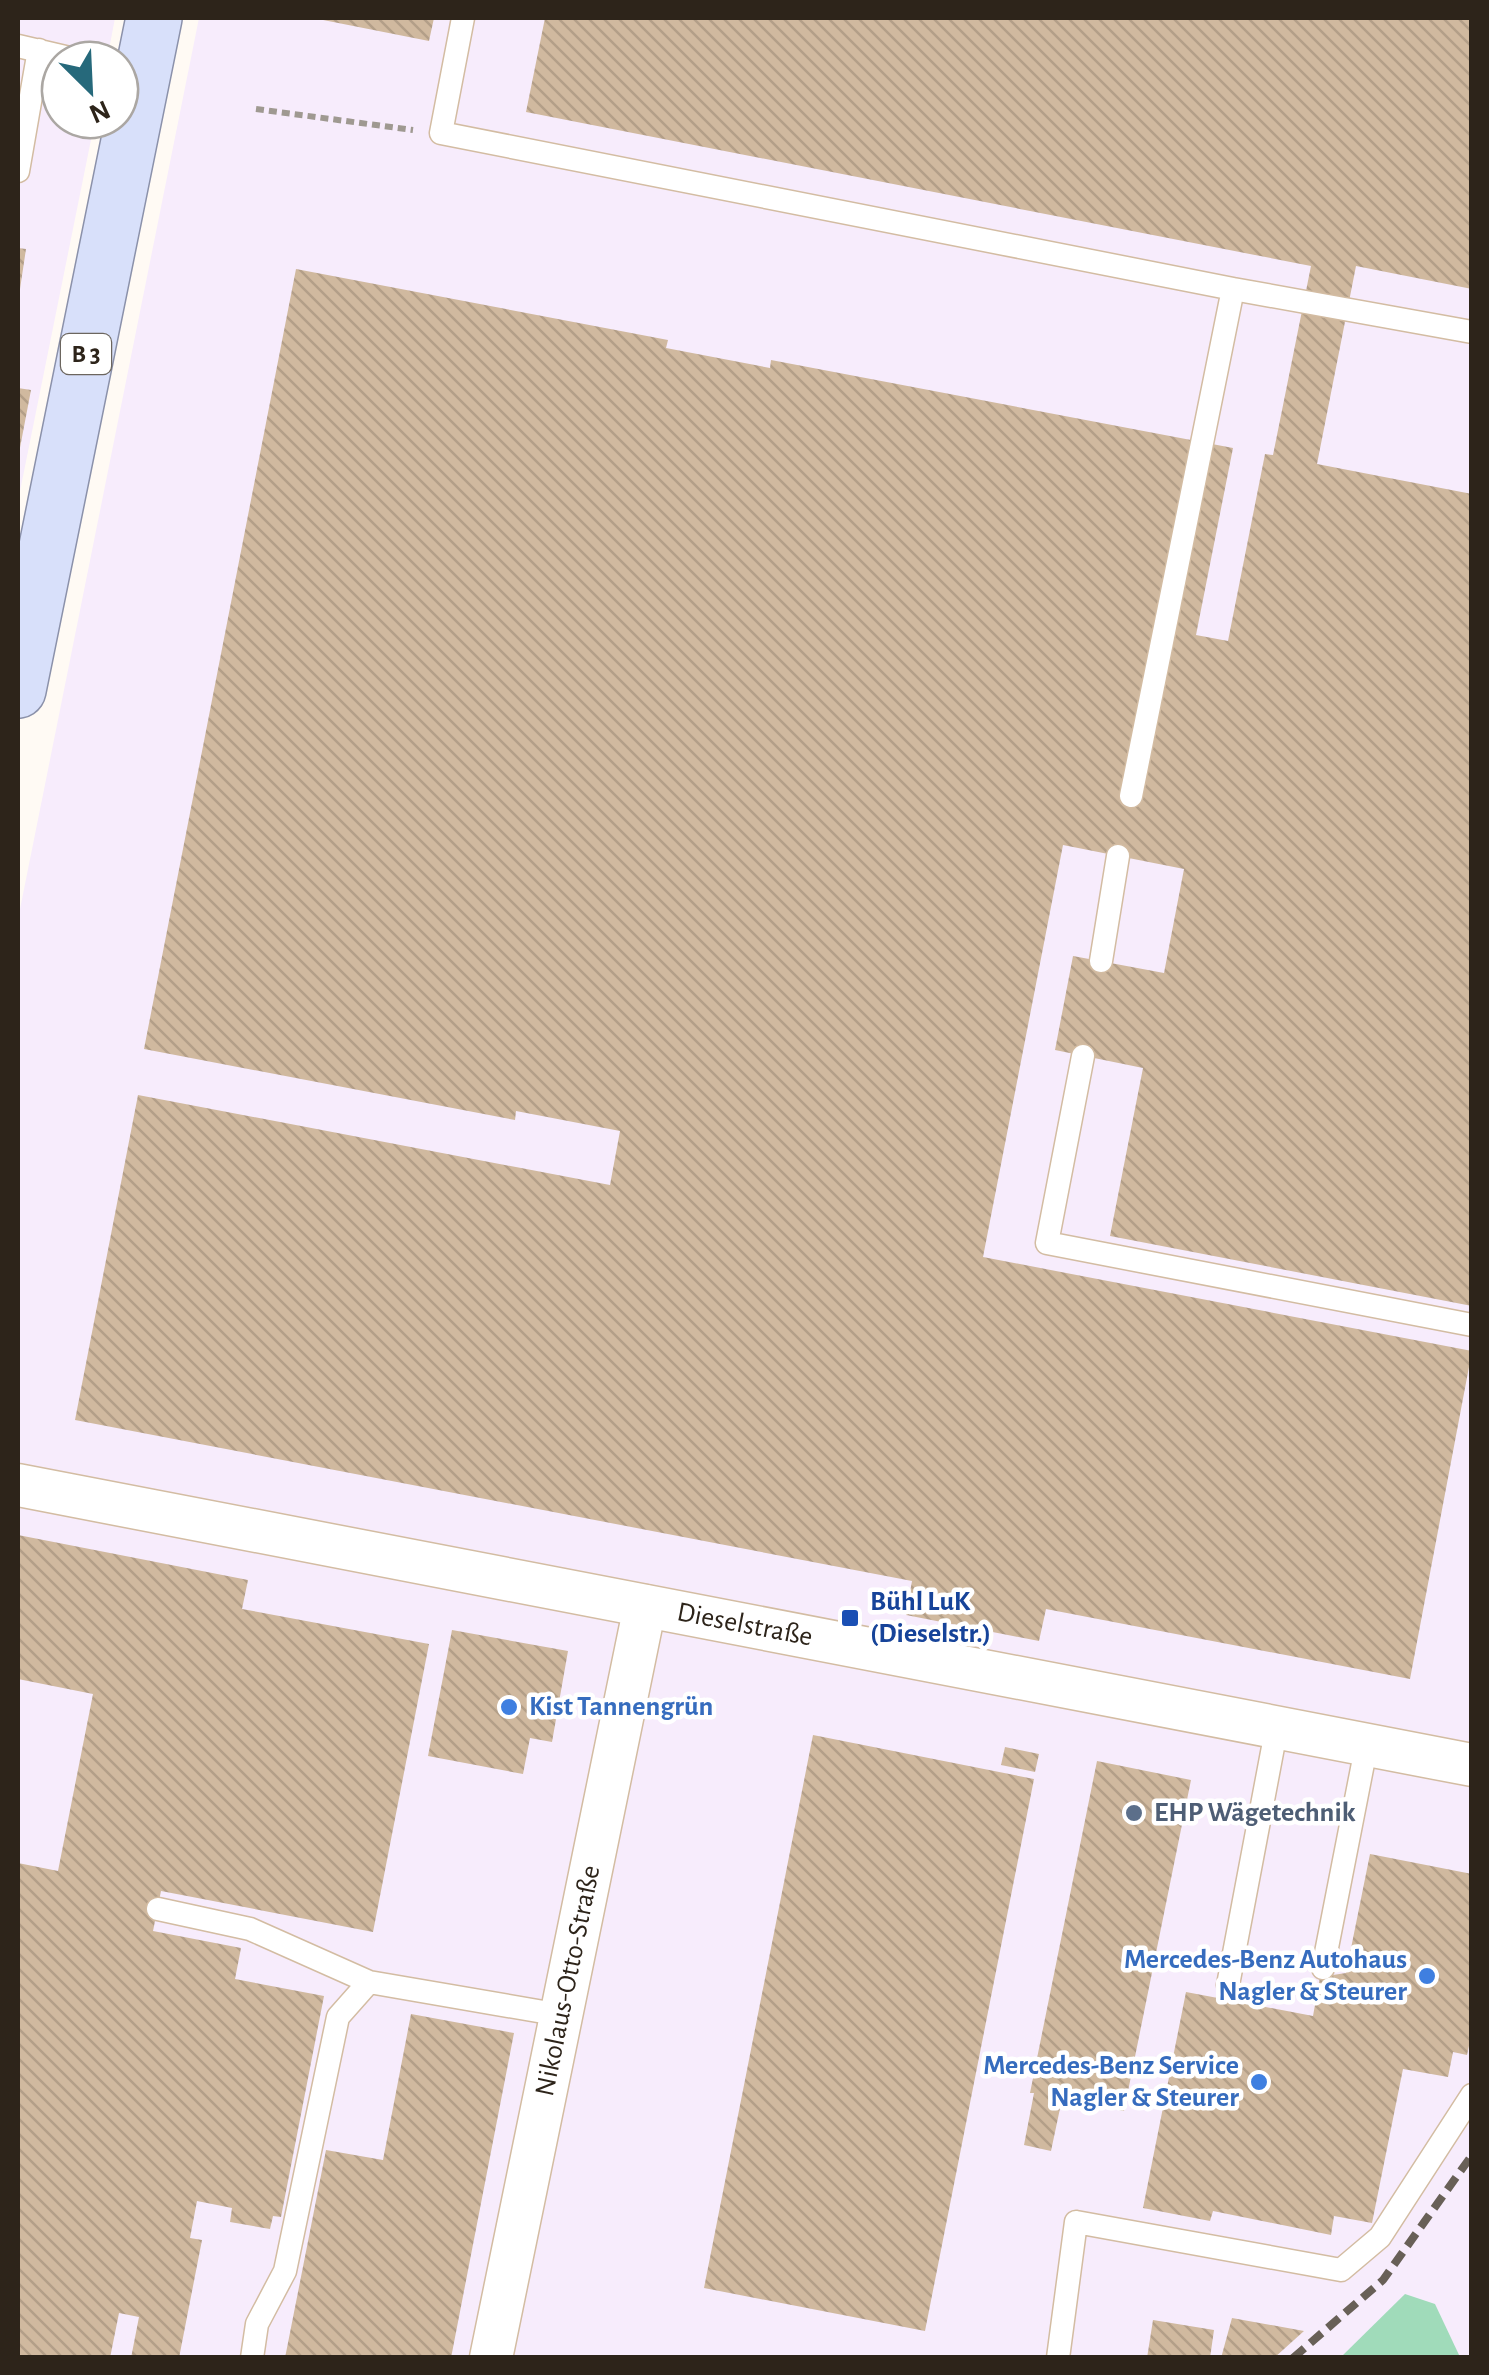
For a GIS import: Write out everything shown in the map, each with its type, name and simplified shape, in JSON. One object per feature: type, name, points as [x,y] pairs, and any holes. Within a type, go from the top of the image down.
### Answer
[{"type":"main road","name":"B 3","points":[[140,52],[154,18]]},
{"type":"main road","name":"B 3","points":[[18,690],[119,140]]},
{"type":"street","name":"Dieselstraße","points":[[18,1485],[1472,1765]]},
{"type":"street","name":"Nikolaus-Otto-Straße","points":[[491,2358],[645,1606]]},
{"type":"lane","points":[[463,18],[441,133],[1233,289],[1472,332]]},
{"type":"lane","points":[[18,171],[28,48]]},
{"type":"lane","points":[[1131,796],[1233,289]]},
{"type":"lane","points":[[1101,961],[1118,856]]},
{"type":"lane","points":[[1083,1056],[1047,1242],[1472,1325]]},
{"type":"lane","points":[[1228,1985],[1276,1726]]},
{"type":"lane","points":[[1322,1968],[1367,1743]]},
{"type":"lane","points":[[158,1909],[250,1929],[369,1982],[561,2015]]},
{"type":"lane","points":[[252,2358],[257,2324],[285,2270],[338,2017],[369,1982]]},
{"type":"lane","points":[[1058,2358],[1076,2222],[1341,2270],[1380,2237],[1472,2095]]},
{"type":"path","points":[[256,110],[441,133]]},
{"type":"shaded area","points":[[18,18],[115,18],[111,40],[40,40],[40,140],[91,140],[18,501]]},
{"type":"shaded area","points":[[199,18],[1471,18],[1471,2357],[18,2358],[18,919]]},
{"type":"green space","points":[[1405,2294],[1435,2304],[1460,2357],[1341,2357]]},
{"type":"building","points":[[313,18],[434,18],[429,41]]},
{"type":"building","points":[[545,18],[1472,18],[1472,289],[1356,266],[1317,464],[1472,494],[1472,1306],[1110,1236],[1143,1068],[1055,1050],[1073,956],[1164,973],[1184,869],[1063,845],[983,1257],[1472,1351],[1410,1679],[1046,1609],[1039,1641],[906,1615],[912,1581],[75,1420],[138,1095],[610,1185],[620,1131],[516,1111],[515,1120],[144,1049],[296,269],[668,340],[666,348],[770,368],[771,360],[1233,448],[1196,635],[1228,641],[1265,454],[1273,455],[1311,266],[526,112]]},
{"type":"building","points":[[18,248],[26,249],[20,289],[18,289]]},
{"type":"building","points":[[18,388],[31,390],[19,453],[18,453]]},
{"type":"building","points":[[18,1535],[248,1580],[242,1609],[429,1644],[373,1932],[161,1891],[153,1931],[241,1948],[235,1979],[324,1996],[281,2217],[273,2216],[270,2229],[230,2222],[232,2208],[197,2201],[190,2238],[202,2240],[179,2358],[131,2358],[139,2317],[119,2313],[110,2358],[18,2358],[18,1863],[58,1871],[93,1694],[18,1679]]},
{"type":"building","points":[[452,1630],[568,1651],[552,1742],[530,1738],[523,1774],[428,1756]]},
{"type":"building","points":[[813,1735],[1034,1779],[925,2331],[704,2288]]},
{"type":"building","points":[[1005,1747],[1039,1754],[1035,1772],[1001,1765]]},
{"type":"building","points":[[1097,1761],[1191,1780],[1124,2111],[1062,2099],[1051,2151],[1024,2145],[1034,2093],[1030,2093]]},
{"type":"building","points":[[1370,1854],[1472,1874],[1472,2032],[1467,2055],[1453,2052],[1448,2077],[1403,2069],[1372,2223],[1334,2216],[1331,2235],[1213,2211],[1210,2221],[1143,2208],[1186,1992],[1313,2016],[1320,1977],[1346,1973]]},
{"type":"building","points":[[411,2014],[514,2033],[451,2358],[285,2358],[326,2150],[383,2160]]},
{"type":"building","points":[[1232,2318],[1304,2331],[1274,2358],[1221,2358]]},
{"type":"building","points":[[1153,2320],[1214,2330],[1210,2358],[1147,2358]]},
{"type":"railway","points":[[1293,2358],[1383,2280],[1472,2155]]},
{"type":"place","name":"Bühl LuK (Dieselstr.)","points":[[850,1618]]},
{"type":"place","name":"Kist Tannengrün","points":[[509,1707]]},
{"type":"place","name":"EHP Wägetechnik","points":[[1134,1813]]},
{"type":"place","name":"Mercedes-Benz Autohaus Nagler & Steurer","points":[[1427,1976]]},
{"type":"place","name":"Mercedes-Benz Service Nagler & Steurer","points":[[1259,2082]]}]
